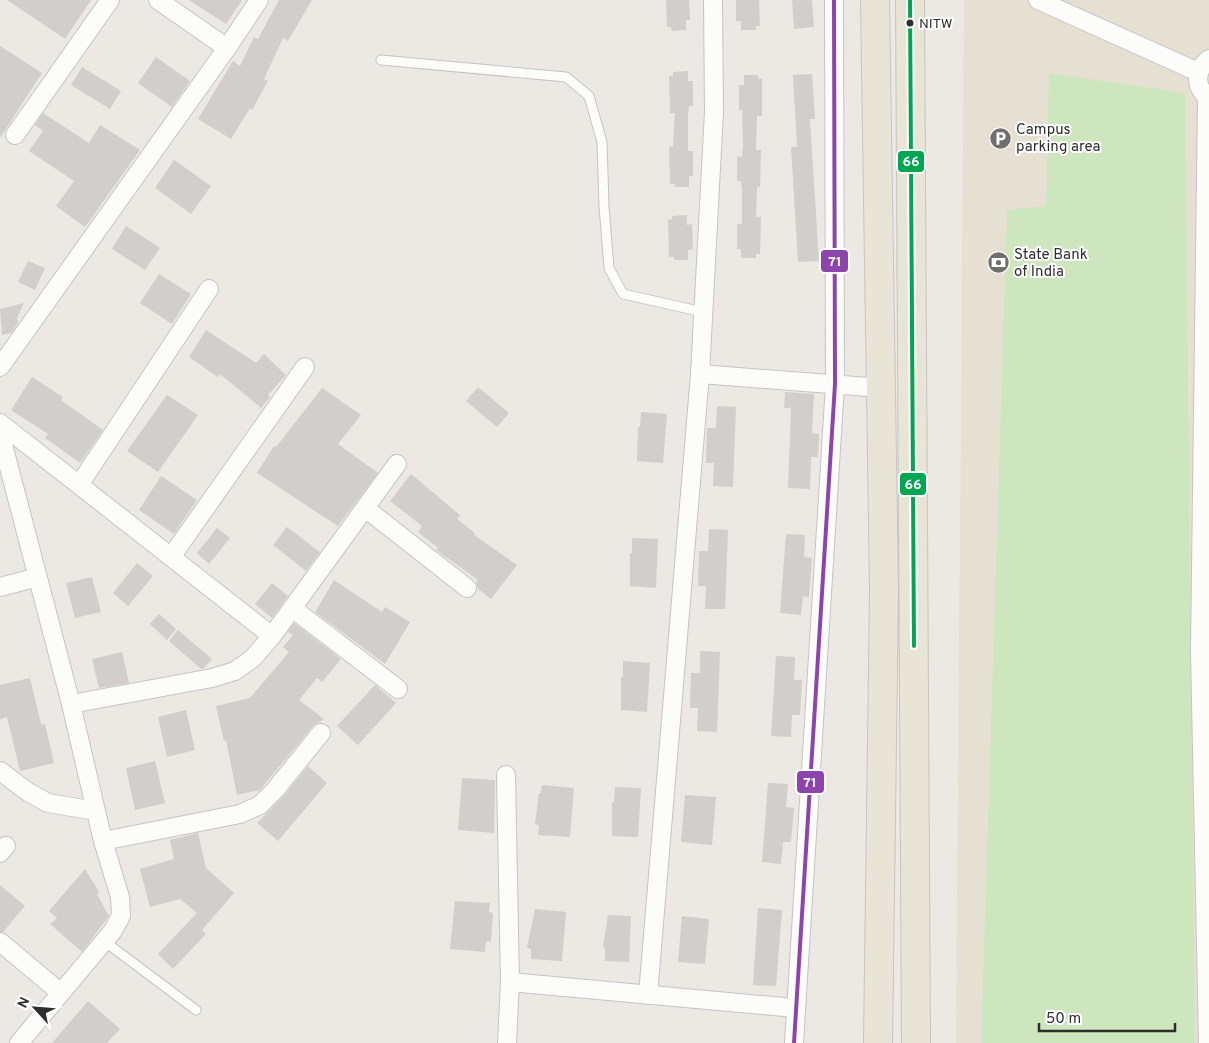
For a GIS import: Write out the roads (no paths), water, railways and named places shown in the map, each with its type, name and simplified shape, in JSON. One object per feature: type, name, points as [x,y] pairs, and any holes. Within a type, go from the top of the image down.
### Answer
[{"type":"main road","points":[[875,0],[884,590],[878,1043]]},
{"type":"main road","points":[[910,0],[916,1043]]},
{"type":"street","points":[[15,135],[110,0]]},
{"type":"street","points":[[158,0],[227,48]]},
{"type":"street","points":[[0,367],[227,48],[258,0]]},
{"type":"street","points":[[648,995],[700,374],[714,112],[713,0]]},
{"type":"street","points":[[794,1043],[835,384],[834,0]]},
{"type":"street","points":[[1038,0],[1204,65],[1198,84],[1208,97],[1205,650],[1208,1043]]},
{"type":"street","points":[[79,485],[209,289]]},
{"type":"street","points":[[171,557],[305,367]]},
{"type":"street","points":[[700,374],[881,388]]},
{"type":"street","points":[[0,423],[272,636]]},
{"type":"street","points":[[0,433],[72,704],[103,841],[120,897],[121,916],[104,941],[19,1043]]},
{"type":"street","points":[[72,704],[212,678],[235,671],[253,658],[272,636],[397,464]]},
{"type":"street","points":[[365,508],[467,588]]},
{"type":"street","points":[[0,587],[38,576]]},
{"type":"street","points":[[292,608],[398,689]]},
{"type":"street","points":[[103,841],[240,814],[260,805],[275,790],[321,733]]},
{"type":"street","points":[[0,770],[28,792],[48,803],[96,811]]},
{"type":"street","points":[[506,775],[510,982],[507,1043]]},
{"type":"street","points":[[0,942],[61,993]]},
{"type":"street","points":[[510,982],[795,1008]]},
{"type":"lane","points":[[380,60],[566,77],[589,96],[602,142],[604,206],[609,268],[623,294],[703,312]]},
{"type":"lane","points":[[104,941],[196,1010]]},
{"type":"place","name":"NITW","points":[[910,23]]},
{"type":"place","name":"Campus parking area","points":[[1000,138]]},
{"type":"place","name":"State Bank of India","points":[[998,263]]}]
